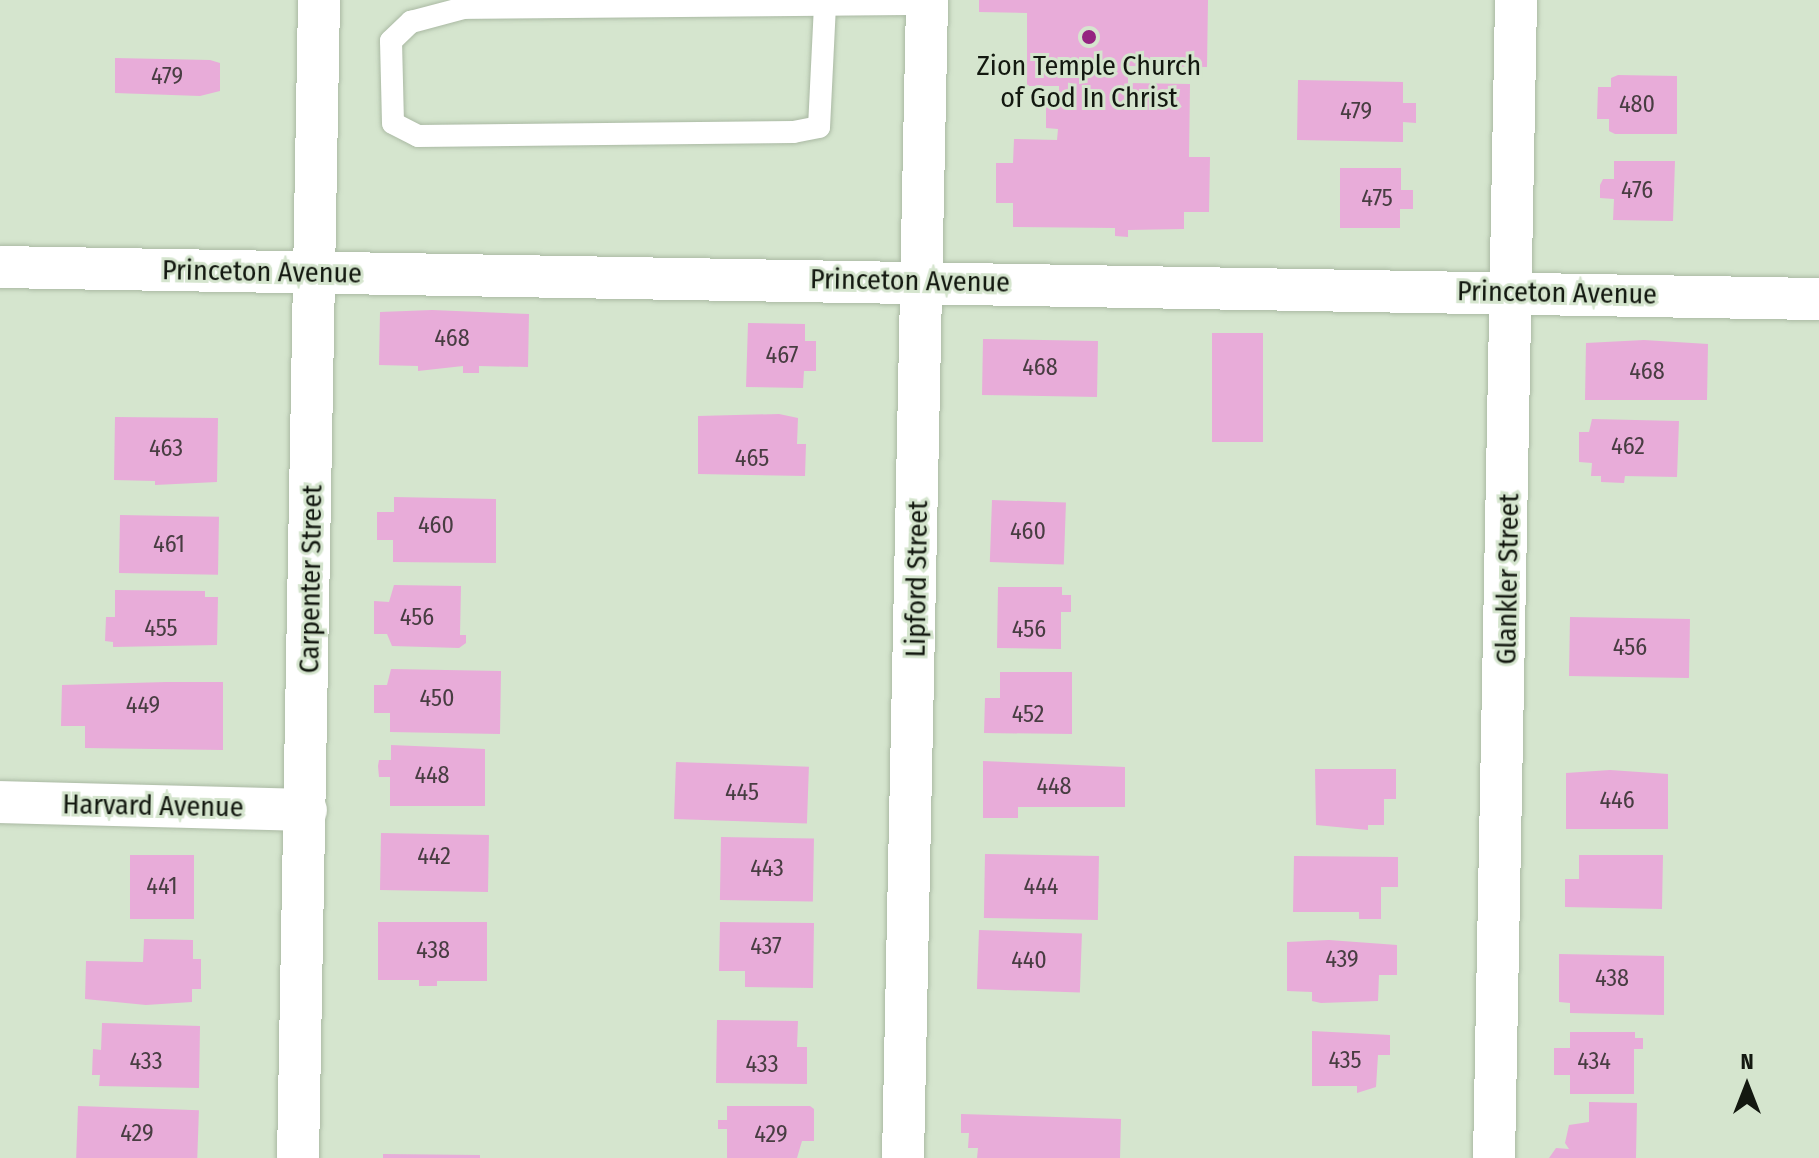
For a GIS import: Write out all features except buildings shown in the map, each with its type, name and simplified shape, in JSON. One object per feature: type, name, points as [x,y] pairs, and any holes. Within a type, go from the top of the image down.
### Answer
[{"type":"street","name":"Carpenter Street","points":[[298,1158],[317,273],[319,0]]},
{"type":"street","name":"Glankler Street","points":[[1494,1158],[1514,292],[1516,0]]},
{"type":"street","name":"Lipford Street","points":[[903,1158],[924,281],[927,2]]},
{"type":"street","name":"Princeton Avenue","points":[[0,267],[1819,299]]},
{"type":"street","name":"Harvard Avenue","points":[[0,802],[306,810]]},
{"type":"lane","points":[[825,5],[819,127],[793,132],[418,136],[393,123],[391,41],[411,22],[464,8],[927,2]]},
{"type":"place","name":"Zion Temple Church of God In Christ","points":[[1089,37]]}]
